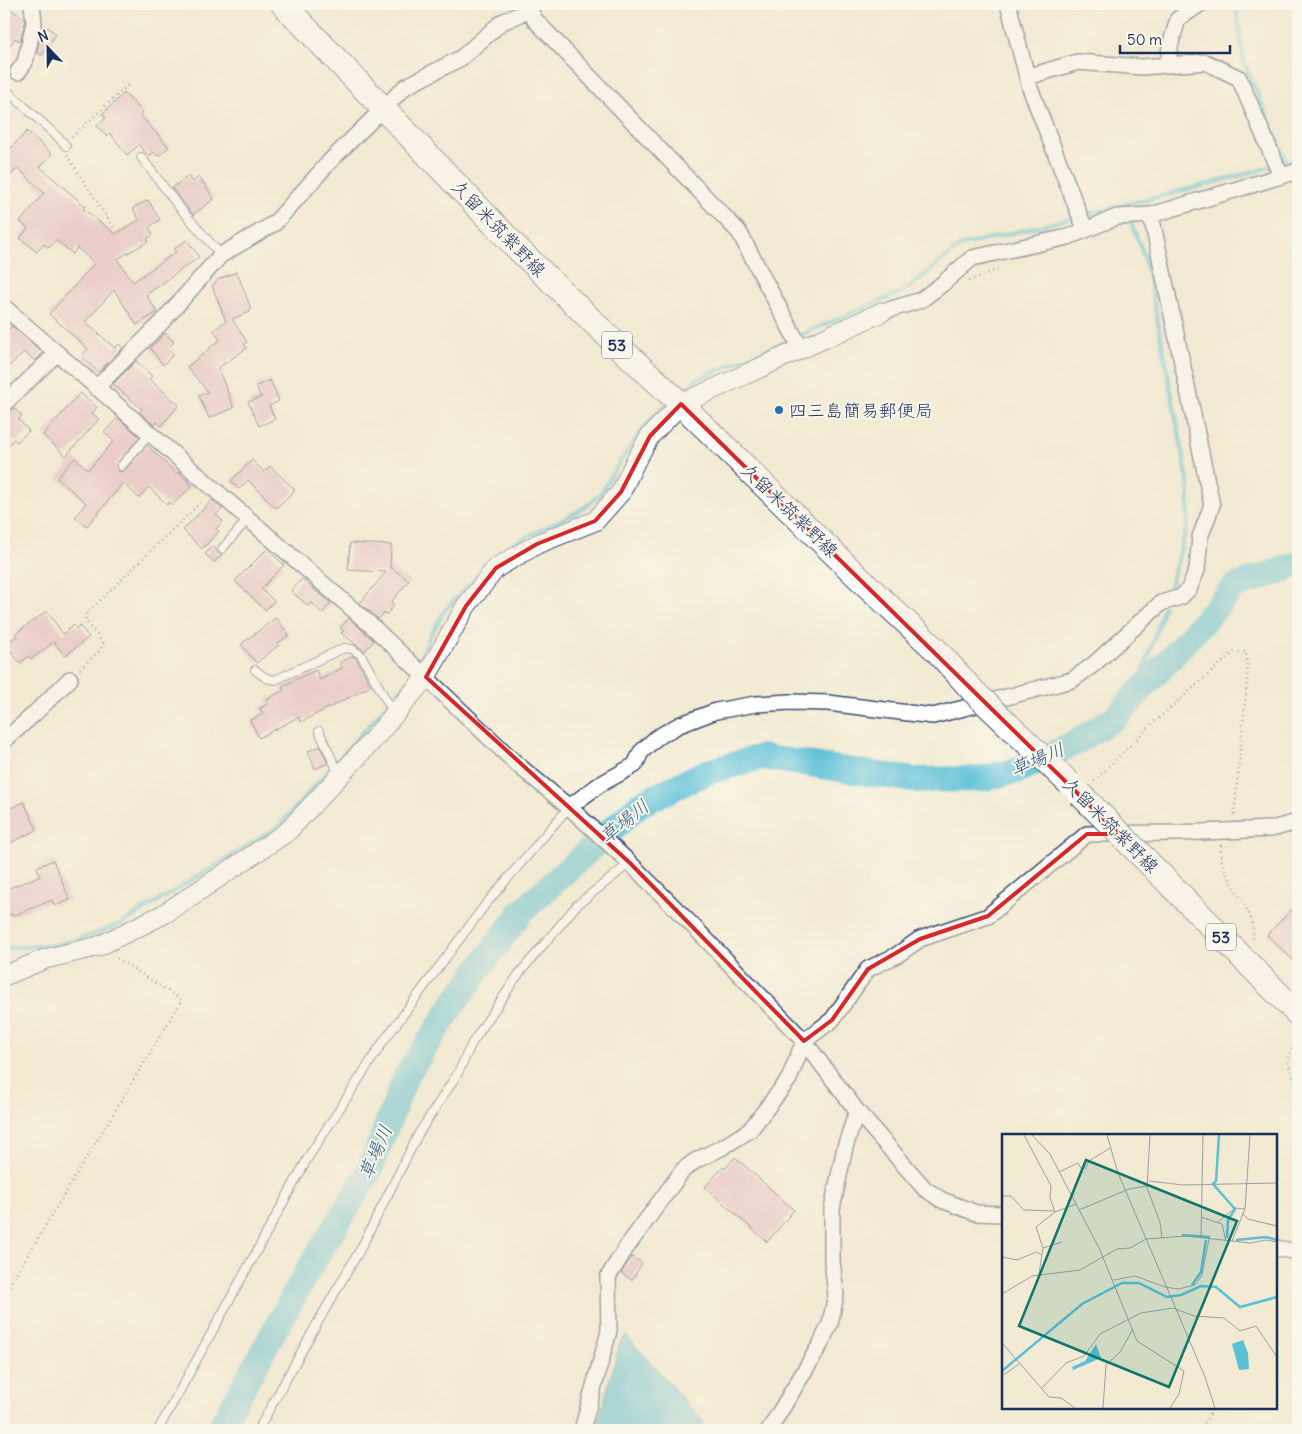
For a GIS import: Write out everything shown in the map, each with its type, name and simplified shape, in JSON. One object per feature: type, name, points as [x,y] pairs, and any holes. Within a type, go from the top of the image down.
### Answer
[{"type":"main road","name":"久留米筑紫野線","points":[[283,4],[520,252],[938,652],[973,691],[1075,789],[1298,1014]]},
{"type":"street","points":[[18,72],[25,62],[34,23],[32,4]]},
{"type":"street","points":[[1008,4],[1030,88],[1085,229]]},
{"type":"street","points":[[1168,64],[1170,46],[1178,19],[1200,4]]},
{"type":"street","points":[[96,388],[161,323],[221,255],[275,223],[331,160],[405,86],[461,58],[502,22],[530,7],[535,20],[739,232],[801,349]]},
{"type":"street","points":[[1027,77],[1078,62],[1142,67],[1206,62],[1239,78],[1281,176]]},
{"type":"street","points":[[4,976],[45,959],[99,946],[164,914],[288,832],[340,776],[426,677],[466,606],[496,568],[538,544],[595,520],[621,492],[650,436],[681,404],[882,312],[920,300],[941,285],[972,258],[1068,237],[1117,217],[1151,215],[1298,172]]},
{"type":"street","points":[[572,810],[599,785],[635,765],[641,752],[656,738],[679,725],[716,711],[756,704],[790,702],[828,703],[933,716],[972,707],[1072,680],[1093,665],[1161,603],[1181,598],[1189,589],[1197,570],[1200,537],[1212,505],[1151,215]]},
{"type":"street","points":[[4,308],[372,626],[520,766],[628,861],[804,1041],[857,1111],[926,1189],[942,1200],[976,1213],[1002,1214]]},
{"type":"street","points":[[4,404],[56,354]]},
{"type":"street","points":[[4,741],[70,679]]},
{"type":"street","points":[[582,1430],[609,1331],[608,1278],[626,1248],[683,1170],[695,1161],[723,1147],[750,1130],[789,1079],[804,1041],[832,1020],[868,969],[898,955],[920,939],[988,916],[1088,834],[1272,829],[1298,822]]},
{"type":"street","points":[[769,1430],[820,1345],[830,1324],[836,1294],[832,1260],[832,1209],[845,1147],[857,1111]]},
{"type":"street","points":[[1277,1248],[1298,1252]]},
{"type":"lane","points":[[4,88],[66,146]]},
{"type":"lane","points":[[141,156],[179,207],[221,255]]},
{"type":"lane","points":[[121,466],[150,434]]},
{"type":"lane","points":[[222,548],[248,519]]},
{"type":"lane","points":[[255,670],[266,678],[275,680],[344,648],[352,649],[361,655],[394,715]]},
{"type":"lane","points":[[319,731],[340,776]]},
{"type":"lane","points":[[158,1430],[309,1156],[383,1042],[485,905],[572,810]]},
{"type":"lane","points":[[258,1430],[361,1248],[420,1133],[458,1073],[472,1044],[518,975],[577,905],[628,861]]},
{"type":"path","points":[[115,230],[68,158],[66,146],[68,140],[128,85]]},
{"type":"path","points":[[967,282],[1001,268]]},
{"type":"path","points":[[70,679],[101,649],[103,643],[86,621],[85,615],[214,489]]},
{"type":"path","points":[[1075,789],[1234,652],[1246,652],[1248,671],[1238,759],[1228,831],[1220,849],[1221,861],[1248,909],[1253,935],[1247,962]]},
{"type":"path","points":[[4,1294],[182,1000],[99,946]]},
{"type":"path","points":[[1298,1040],[1292,1048],[1287,1061],[1298,1090]]},
{"type":"path","points":[[1197,1430],[1206,1421],[1212,1409]]},
{"type":"highlighted area","points":[[681,404],[1119,834],[1087,834],[988,916],[920,939],[868,969],[832,1020],[804,1041],[630,863],[426,677],[466,606],[496,568],[537,544],[595,521],[621,492],[650,436]]},
{"type":"water","points":[[626,1335],[705,1423],[696,1430],[596,1430],[620,1342]]},
{"type":"building","points":[[4,5],[24,18],[25,22],[20,41],[15,38],[4,55]]},
{"type":"building","points":[[47,27],[56,34],[42,55],[37,52],[42,29],[45,31]]},
{"type":"building","points":[[124,93],[143,112],[140,115],[169,147],[158,156],[154,152],[149,157],[139,145],[127,155],[110,133],[107,136],[97,126],[106,118],[102,114]]},
{"type":"building","points":[[27,131],[52,154],[40,167],[85,206],[83,209],[115,234],[139,220],[133,208],[148,200],[160,220],[149,227],[153,235],[147,239],[149,241],[117,259],[133,282],[176,252],[174,249],[187,240],[199,257],[146,295],[157,312],[137,325],[114,290],[85,322],[115,348],[119,344],[123,348],[98,372],[81,356],[88,349],[49,314],[95,263],[77,248],[73,254],[56,240],[49,248],[44,244],[37,252],[20,238],[28,228],[20,222],[44,193],[18,168],[11,175],[4,169],[4,156]]},
{"type":"building","points":[[188,176],[192,182],[199,177],[214,199],[193,215],[172,188]]},
{"type":"building","points":[[237,272],[251,309],[249,310],[250,312],[232,319],[247,342],[244,344],[247,348],[218,368],[234,408],[209,418],[199,396],[208,392],[187,367],[220,340],[214,330],[226,321],[212,286],[219,279]]},
{"type":"building","points":[[12,326],[43,353],[35,361],[24,352],[4,371],[4,333]]},
{"type":"building","points":[[165,333],[174,342],[168,348],[174,354],[163,365],[150,348]]},
{"type":"building","points":[[136,361],[152,376],[149,379],[179,405],[161,426],[157,422],[154,425],[139,412],[142,409],[113,384]]},
{"type":"building","points":[[270,380],[279,401],[269,406],[275,419],[259,426],[248,402],[261,397],[256,386]]},
{"type":"building","points":[[80,393],[97,407],[92,413],[99,419],[66,456],[43,435]]},
{"type":"building","points":[[14,408],[22,416],[18,419],[29,431],[17,442],[14,439],[4,450],[4,417]]},
{"type":"building","points":[[118,418],[140,437],[117,463],[117,470],[120,472],[125,470],[147,445],[177,474],[179,472],[192,486],[172,505],[169,502],[167,505],[149,487],[139,498],[123,483],[87,526],[75,517],[86,503],[57,478],[75,458],[88,470],[114,441],[104,432]]},
{"type":"building","points":[[252,460],[264,472],[270,466],[295,490],[276,508],[248,480],[239,489],[231,481]]},
{"type":"building","points":[[212,500],[222,509],[216,515],[223,521],[216,529],[219,531],[202,549],[183,530]]},
{"type":"building","points":[[350,543],[391,545],[390,568],[409,581],[391,602],[394,605],[386,615],[384,613],[378,619],[360,603],[386,572],[348,570]]},
{"type":"building","points":[[213,546],[222,555],[214,562],[205,554]]},
{"type":"building","points":[[267,549],[284,565],[261,589],[274,601],[265,610],[235,581]]},
{"type":"building","points":[[302,579],[331,603],[322,613],[311,602],[308,606],[291,591]]},
{"type":"building","points":[[47,611],[63,634],[74,625],[77,629],[80,626],[89,637],[65,656],[54,642],[31,659],[29,656],[20,663],[6,644],[17,636],[15,634]]},
{"type":"building","points":[[276,618],[289,635],[256,663],[241,644]]},
{"type":"building","points":[[349,618],[374,641],[365,651],[341,633],[344,631],[340,628]]},
{"type":"building","points":[[353,656],[356,658],[371,686],[301,722],[298,717],[259,738],[250,720],[263,714],[260,708],[268,704],[266,700],[284,690],[282,686],[316,670],[320,680],[342,668],[340,663]]},
{"type":"building","points":[[320,746],[328,763],[315,769],[308,751]]},
{"type":"building","points":[[24,802],[37,830],[4,846],[4,811]]},
{"type":"building","points":[[53,860],[70,900],[54,906],[52,900],[13,916],[12,914],[4,917],[4,890],[40,876],[37,867]]},
{"type":"building","points":[[1298,903],[1298,965],[1267,935]]},
{"type":"building","points":[[735,1157],[794,1210],[767,1242],[705,1187]]},
{"type":"building","points":[[632,1257],[642,1263],[632,1280],[621,1273]]},
{"type":"waterway","points":[[1238,4],[1237,13],[1244,63],[1287,162]]},
{"type":"waterway","points":[[680,393],[695,380],[906,290],[960,246],[1213,183],[1298,159]]},
{"type":"waterway","points":[[1130,220],[1149,276],[1189,486],[1188,523],[1167,597]]},
{"type":"waterway","points":[[490,562],[514,544],[571,515],[597,497],[639,435],[668,403]]},
{"type":"waterway","name":"草場川","points":[[219,1430],[306,1274],[369,1172],[406,1076],[455,1002],[520,913],[640,804],[707,772],[761,757],[914,780],[980,779],[1017,771],[1075,743],[1116,717],[1234,587],[1298,564]]},
{"type":"waterway","points":[[4,948],[57,945],[78,940],[121,924],[279,826],[413,676],[429,638],[445,610],[485,568]]},
{"type":"waterway","points":[[1136,695],[1164,607]]},
{"type":"place","name":"四三島簡易郵便局","points":[[779,410]]}]
